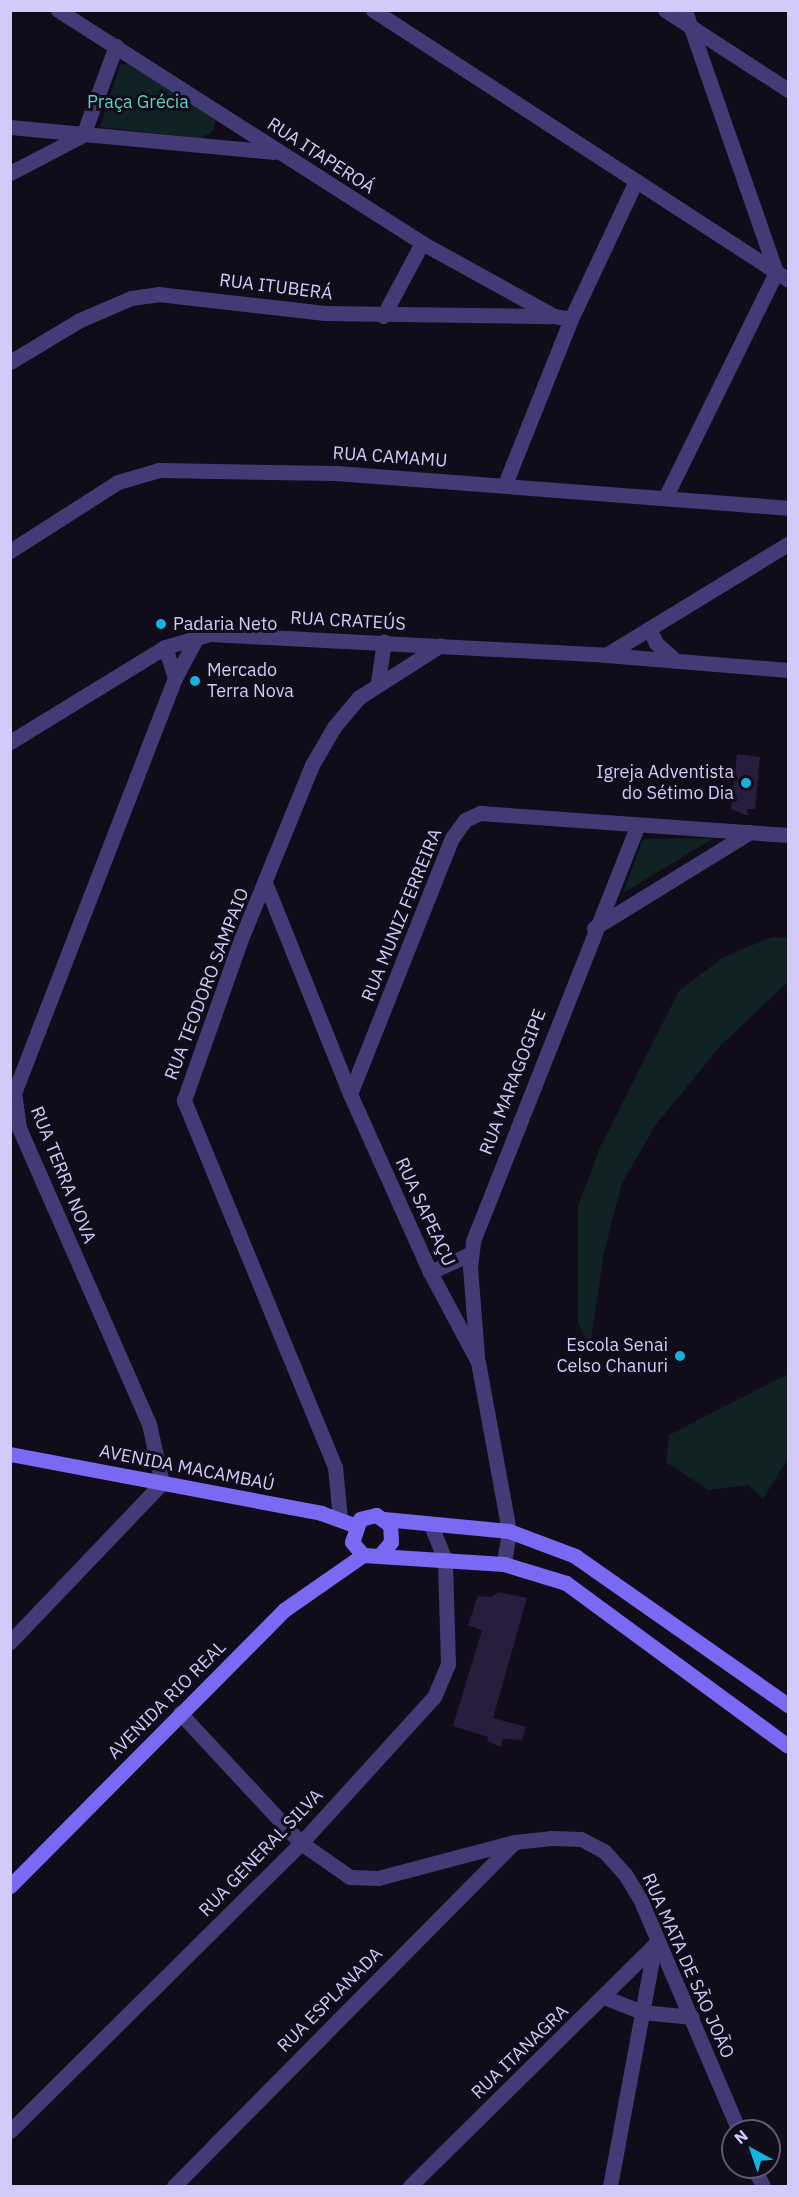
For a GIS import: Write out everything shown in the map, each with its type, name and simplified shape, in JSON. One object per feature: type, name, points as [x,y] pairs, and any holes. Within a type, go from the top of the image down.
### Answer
[{"type":"street","name":"RUA ITAPEROÁ","points":[[58,10],[274,152],[422,243],[554,316],[571,319]]},
{"type":"street","points":[[373,10],[782,276]]},
{"type":"street","points":[[665,10],[789,90]]},
{"type":"street","points":[[665,498],[782,276],[686,10]]},
{"type":"street","points":[[10,173],[82,135],[116,46]]},
{"type":"street","points":[[10,127],[274,152]]},
{"type":"street","points":[[506,484],[571,319],[636,181]]},
{"type":"street","points":[[383,316],[422,243]]},
{"type":"street","name":"RUA ITUBERÁ","points":[[10,362],[80,320],[131,298],[158,294],[383,316],[554,316]]},
{"type":"street","name":"RUA CAMAMU","points":[[10,551],[118,482],[159,470],[336,473],[506,484],[789,508]]},
{"type":"street","points":[[606,655],[789,544]]},
{"type":"street","points":[[649,629],[656,643],[676,661]]},
{"type":"street","name":"RUA CRATEÚS","points":[[10,742],[165,647],[210,634],[384,641],[606,655],[789,670]]},
{"type":"street","name":"RUA TERRA NOVA","points":[[162,1483],[149,1424],[19,1128],[14,1093],[175,678],[197,637]]},
{"type":"street","points":[[378,682],[384,641]]},
{"type":"street","name":"RUA TEODORO SAMPAIO","points":[[347,1521],[335,1467],[184,1100],[241,939],[266,885],[312,765],[334,727],[378,682],[441,645]]},
{"type":"street","points":[[165,647],[175,678]]},
{"type":"street","name":"RUA MUNIZ FERREIRA","points":[[350,1094],[452,838],[465,820],[480,813],[789,835]]},
{"type":"street","name":"RUA MARAGOGIPE","points":[[478,1362],[470,1254],[594,928],[638,825]]},
{"type":"street","points":[[594,928],[750,832]]},
{"type":"street","name":"RUA SAPEAÇU","points":[[266,885],[350,1094],[430,1272],[478,1362],[509,1531],[504,1564]]},
{"type":"street","points":[[430,1272],[470,1254]]},
{"type":"street","name":"AVENIDA MACAMBAÚ","points":[[10,1454],[347,1521]]},
{"type":"street","points":[[10,1642],[162,1483]]},
{"type":"street","points":[[789,1705],[598,1568],[533,1537],[509,1531],[432,1527],[368,1515],[347,1521],[352,1542],[363,1555],[504,1564],[566,1583],[593,1599],[789,1746]]},
{"type":"street","points":[[380,1555],[392,1542],[384,1519]]},
{"type":"street","name":"RUA GENERAL SILVA","points":[[10,2131],[301,1843],[445,1681],[448,1664],[445,1560],[432,1527]]},
{"type":"street","name":"AVENIDA RIO REAL","points":[[10,1886],[284,1610],[363,1555]]},
{"type":"street","name":"RUA MATA DE SÃO JOÃO","points":[[180,1713],[301,1843],[350,1877],[378,1878],[514,1842],[581,1839],[604,1851],[625,1874],[641,1901],[656,1944],[692,2017],[734,2119]]},
{"type":"street","name":"RUA ESPLANADA","points":[[174,2187],[514,1842]]},
{"type":"street","points":[[610,2187],[656,1944]]},
{"type":"street","name":"RUA ITANAGRA","points":[[410,2187],[656,1944]]},
{"type":"street","points":[[604,1997],[642,2012],[692,2017]]},
{"type":"green space","name":"Praça Grécia","points":[[128,64],[216,119],[213,131],[200,138],[100,127],[120,65]]},
{"type":"green space","points":[[714,838],[623,893],[643,839]]},
{"type":"green space","points":[[772,937],[788,938],[788,982],[721,1045],[655,1126],[622,1183],[604,1252],[590,1347],[578,1323],[578,1206],[601,1145],[679,991],[722,958]]},
{"type":"green space","points":[[788,1374],[788,1458],[763,1499],[748,1485],[708,1490],[666,1462],[669,1435]]},
{"type":"building","name":"Igreja Adventista do Sétimo Dia","points":[[737,754],[760,757],[755,809],[747,809],[748,816],[731,809]]},
{"type":"building","points":[[498,1592],[527,1598],[493,1718],[526,1727],[522,1740],[503,1739],[501,1747],[487,1741],[488,1737],[453,1726],[482,1630],[468,1625],[478,1596],[492,1597]]},
{"type":"place","name":"Padaria Neto","points":[[161,624]]},
{"type":"place","name":"Mercado Terra Nova","points":[[195,681]]},
{"type":"place","name":"Igreja Adventista do Sétimo Dia","points":[[746,783]]},
{"type":"place","name":"Escola Senai Celso Chanuri","points":[[680,1356]]}]
